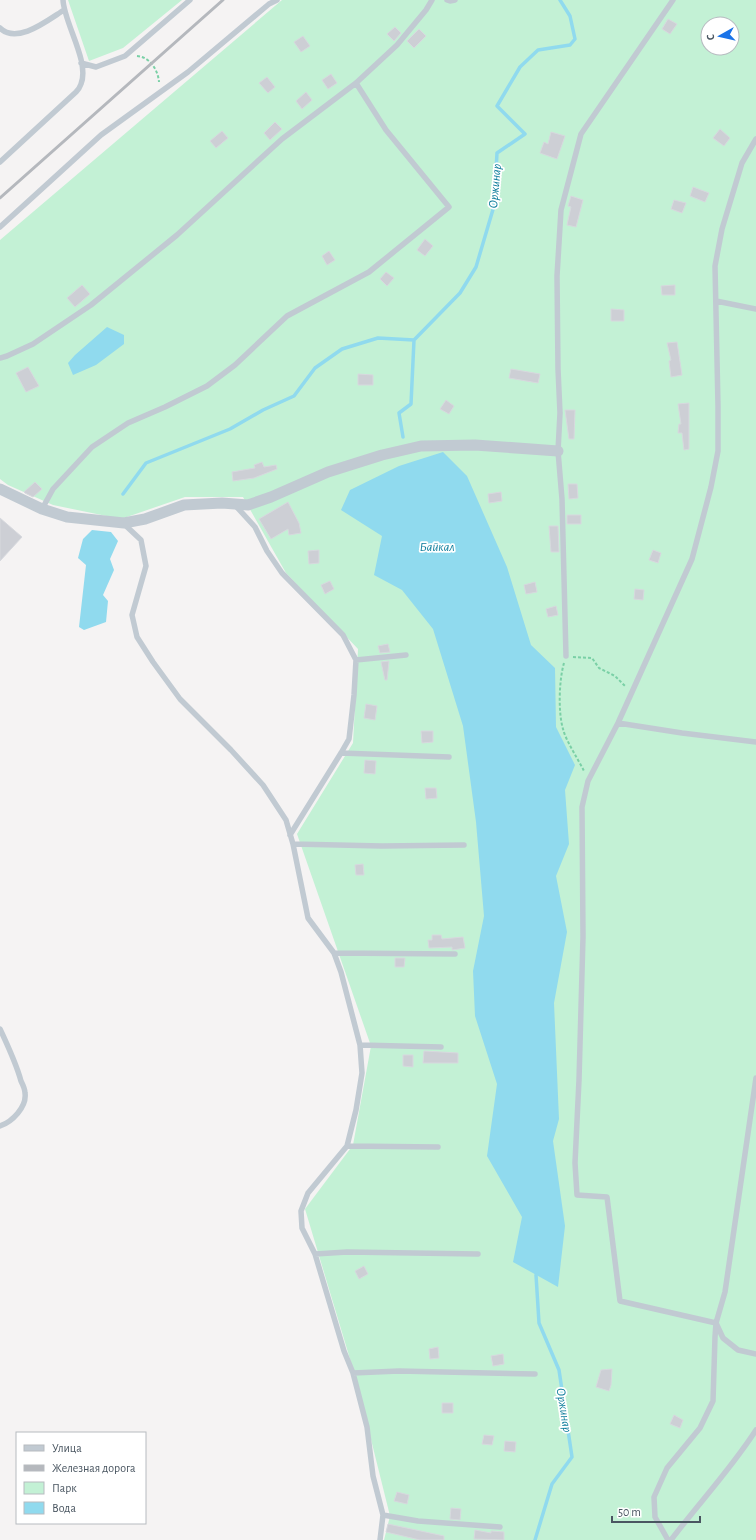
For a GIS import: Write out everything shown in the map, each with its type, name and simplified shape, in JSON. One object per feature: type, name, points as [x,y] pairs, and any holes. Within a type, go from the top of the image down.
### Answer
[{"type":"street","points":[[0,489],[42,509],[68,517],[124,523],[145,519],[184,505],[222,503],[248,505],[271,497],[328,472],[382,455],[422,446],[475,445],[558,451]]},
{"type":"lane","points":[[0,162],[76,92],[82,84],[79,51],[64,10],[63,0]]},
{"type":"lane","points":[[81,63],[96,67],[125,56],[190,0]]},
{"type":"lane","points":[[0,227],[101,135],[188,72],[269,4],[276,0]]},
{"type":"lane","points":[[0,358],[34,344],[91,305],[177,235],[282,139],[356,83],[397,45],[426,10],[432,0]]},
{"type":"lane","points":[[447,0],[456,0]]},
{"type":"lane","points":[[566,656],[562,499],[558,451],[560,413],[557,276],[561,210],[581,134],[673,0]]},
{"type":"lane","points":[[0,28],[4,32],[18,34],[38,26],[64,10]]},
{"type":"lane","points":[[42,509],[53,489],[92,447],[128,423],[165,407],[207,386],[235,366],[287,316],[368,272],[449,207],[386,130],[356,83]]},
{"type":"lane","points":[[716,1323],[620,1301],[607,1196],[577,1195],[575,1163],[583,945],[582,807],[588,781],[618,723],[692,559],[711,487],[718,451],[715,266],[722,228],[742,163],[756,139]]},
{"type":"lane","points":[[716,302],[756,309]]},
{"type":"lane","points":[[234,504],[255,527],[267,551],[282,573],[343,635],[356,660],[349,739],[290,836]]},
{"type":"lane","points":[[124,523],[140,540],[146,566],[132,615],[137,637],[180,699],[231,750],[263,785],[286,820],[293,844],[308,918],[334,953],[341,972],[360,1045],[362,1073],[356,1110],[347,1146],[308,1193],[301,1211],[302,1228],[315,1254],[367,1427],[373,1476],[383,1515],[380,1540]]},
{"type":"lane","points":[[356,660],[406,656]]},
{"type":"lane","points":[[618,723],[756,742]]},
{"type":"lane","points":[[341,753],[449,757]]},
{"type":"lane","points":[[293,844],[382,846],[464,845]]},
{"type":"lane","points":[[334,953],[455,954]]},
{"type":"lane","points":[[0,1029],[16,1064],[25,1094],[23,1104],[15,1116],[7,1124],[0,1126]]},
{"type":"lane","points":[[360,1045],[441,1047]]},
{"type":"lane","points":[[756,1078],[754,1106],[725,1292],[716,1323],[714,1337],[712,1401],[700,1428],[667,1468],[654,1497],[654,1517],[670,1540],[747,1444],[756,1430]]},
{"type":"lane","points":[[347,1146],[438,1147]]},
{"type":"lane","points":[[315,1254],[348,1252],[478,1254]]},
{"type":"lane","points":[[716,1323],[723,1338],[738,1350],[756,1354]]},
{"type":"lane","points":[[352,1373],[399,1371],[535,1374]]},
{"type":"lane","points":[[383,1515],[418,1521],[500,1527]]},
{"type":"path","points":[[125,56],[140,56],[148,59],[155,68],[159,80],[158,93]]},
{"type":"path","points":[[588,781],[563,730],[560,698],[562,670],[566,656],[592,658],[599,668],[615,676],[632,693]]},
{"type":"green space","points":[[68,0],[182,0],[123,48],[89,61]]},
{"type":"green space","points":[[282,0],[756,0],[756,1540],[384,1540],[390,1516],[356,1379],[305,1209],[353,1145],[371,1046],[297,834],[353,743],[358,649],[286,573],[243,497],[185,497],[121,519],[53,505],[8,485],[0,479],[0,240]]},
{"type":"water","points":[[107,327],[124,335],[124,344],[96,365],[73,375],[68,363]]},
{"type":"water","name":"Байкал","points":[[443,452],[467,476],[507,567],[531,645],[555,668],[556,727],[575,765],[565,790],[569,844],[556,876],[567,932],[554,1003],[559,1119],[553,1141],[565,1226],[558,1287],[513,1262],[522,1217],[487,1156],[497,1084],[475,1016],[473,971],[484,916],[476,822],[463,726],[433,629],[402,590],[374,575],[382,536],[341,510],[350,490],[399,466]]},
{"type":"water","points":[[92,530],[111,532],[118,541],[110,559],[114,570],[103,595],[108,601],[106,622],[84,630],[79,627],[86,565],[78,558],[83,539]]},
{"type":"building","points":[[668,19],[677,24],[670,34],[662,29]]},
{"type":"building","points":[[395,27],[401,33],[394,41],[387,34]]},
{"type":"building","points":[[419,29],[426,36],[414,48],[407,41]]},
{"type":"building","points":[[303,36],[310,46],[301,52],[294,42]]},
{"type":"building","points":[[331,74],[337,83],[328,89],[322,80]]},
{"type":"building","points":[[267,77],[275,87],[268,93],[259,83]]},
{"type":"building","points":[[306,92],[312,100],[302,109],[296,101]]},
{"type":"building","points":[[275,122],[282,129],[270,140],[264,133]]},
{"type":"building","points":[[720,129],[730,138],[724,146],[713,138]]},
{"type":"building","points":[[222,131],[228,138],[216,148],[210,141]]},
{"type":"building","points":[[551,132],[565,136],[557,159],[540,153],[544,142],[548,144]]},
{"type":"building","points":[[693,187],[709,193],[705,202],[690,196]]},
{"type":"building","points":[[571,196],[583,200],[576,227],[567,225],[571,207],[568,206]]},
{"type":"building","points":[[674,200],[686,203],[682,213],[671,209]]},
{"type":"building","points":[[425,239],[433,246],[425,256],[417,250]]},
{"type":"building","points":[[329,251],[335,260],[327,265],[322,256]]},
{"type":"building","points":[[386,272],[394,278],[387,286],[380,279]]},
{"type":"building","points":[[82,285],[90,294],[75,307],[67,298]]},
{"type":"building","points":[[675,285],[675,295],[662,295],[661,286]]},
{"type":"building","points":[[611,309],[624,310],[624,321],[611,321]]},
{"type":"building","points":[[677,342],[682,375],[671,377],[669,361],[671,360],[667,343]]},
{"type":"building","points":[[28,367],[39,386],[26,392],[16,373]]},
{"type":"building","points":[[511,369],[540,374],[538,383],[509,378]]},
{"type":"building","points":[[358,374],[373,375],[373,385],[358,385]]},
{"type":"building","points":[[446,400],[454,406],[449,414],[440,409]]},
{"type":"building","points":[[689,403],[689,449],[684,450],[682,433],[678,433],[679,424],[681,424],[678,404]]},
{"type":"building","points":[[565,410],[575,410],[574,439],[569,439]]},
{"type":"building","points":[[262,462],[264,467],[276,465],[277,469],[254,478],[233,481],[232,472],[255,468],[254,465]]},
{"type":"building","points":[[35,482],[42,489],[33,497],[24,492]]},
{"type":"building","points":[[568,484],[577,484],[578,498],[569,499]]},
{"type":"building","points":[[501,492],[502,501],[489,503],[488,494]]},
{"type":"building","points":[[288,502],[299,523],[301,533],[289,535],[288,529],[271,539],[259,519]]},
{"type":"building","points":[[567,515],[581,515],[581,524],[567,524]]},
{"type":"building","points":[[0,518],[22,537],[0,561]]},
{"type":"building","points":[[549,526],[558,526],[559,552],[551,552]]},
{"type":"building","points":[[319,550],[319,563],[309,564],[308,551]]},
{"type":"building","points":[[653,550],[661,553],[658,563],[649,560]]},
{"type":"building","points":[[330,581],[334,589],[325,594],[321,585]]},
{"type":"building","points":[[535,582],[537,592],[526,594],[524,585]]},
{"type":"building","points":[[635,589],[644,590],[643,600],[634,599]]},
{"type":"building","points":[[556,606],[558,615],[548,617],[546,609]]},
{"type":"building","points":[[388,644],[390,652],[380,653],[378,646]]},
{"type":"building","points":[[389,661],[387,680],[385,680],[381,662]]},
{"type":"building","points":[[366,704],[377,706],[375,720],[364,718]]},
{"type":"building","points":[[421,731],[433,731],[433,742],[422,743]]},
{"type":"building","points":[[365,760],[376,761],[375,774],[364,773]]},
{"type":"building","points":[[425,788],[436,788],[437,798],[426,799]]},
{"type":"building","points":[[363,864],[364,875],[356,875],[355,865]]},
{"type":"building","points":[[432,935],[441,935],[442,939],[463,937],[465,948],[452,950],[452,947],[429,948],[428,940],[432,940]]},
{"type":"building","points":[[395,958],[405,958],[404,967],[395,967]]},
{"type":"building","points":[[424,1051],[458,1053],[458,1063],[423,1063]]},
{"type":"building","points":[[403,1055],[413,1055],[413,1067],[403,1066]]},
{"type":"building","points":[[364,1266],[368,1274],[359,1279],[355,1271]]},
{"type":"building","points":[[438,1347],[439,1358],[430,1359],[429,1349]]},
{"type":"building","points":[[503,1354],[504,1364],[493,1366],[491,1356]]},
{"type":"building","points":[[612,1369],[609,1391],[596,1387],[601,1370]]},
{"type":"building","points":[[442,1403],[453,1403],[453,1413],[442,1413]]},
{"type":"building","points":[[674,1415],[683,1420],[680,1428],[670,1424]]},
{"type":"building","points":[[484,1435],[494,1436],[492,1445],[482,1444]]},
{"type":"building","points":[[505,1441],[516,1442],[515,1452],[504,1451]]},
{"type":"building","points":[[397,1492],[409,1495],[407,1504],[394,1501]]},
{"type":"building","points":[[451,1508],[461,1509],[460,1520],[450,1519]]},
{"type":"building","points":[[388,1524],[444,1536],[444,1540],[420,1540],[386,1532]]},
{"type":"building","points":[[475,1530],[491,1533],[491,1531],[504,1532],[504,1540],[474,1539]]},
{"type":"waterway","name":"Оржинар","points":[[403,437],[399,413],[411,404],[414,340],[460,293],[476,267],[494,206],[497,153],[525,134],[497,106],[520,67],[538,50],[570,45],[575,39],[570,16],[560,0]]},
{"type":"waterway","points":[[123,494],[146,463],[230,429],[263,410],[294,396],[315,368],[342,349],[378,338],[414,340]]},
{"type":"waterway","name":"Оржинар","points":[[535,1540],[552,1484],[572,1457],[559,1370],[539,1323],[536,1275]]},
{"type":"railway","points":[[0,198],[223,0]]}]
